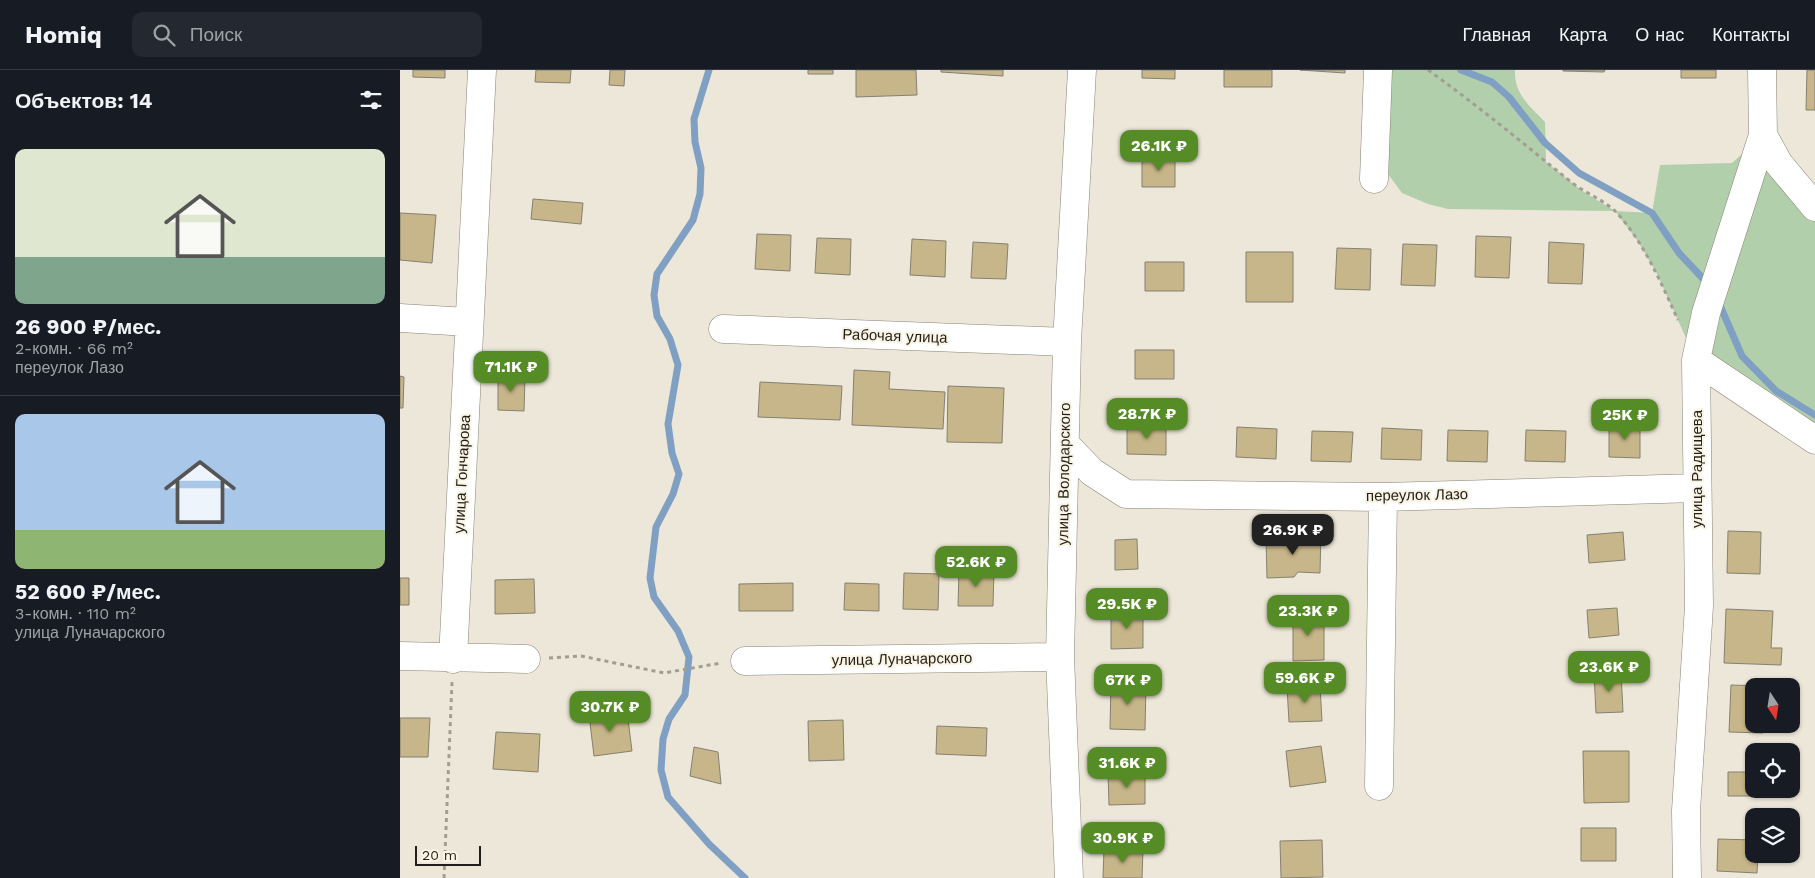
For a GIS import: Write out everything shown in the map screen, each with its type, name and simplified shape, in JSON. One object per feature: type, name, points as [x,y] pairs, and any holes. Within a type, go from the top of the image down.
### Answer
[{"type":"street","name":"улица Гончарова","points":[[454,659],[468,322],[482,70]]},
{"type":"street","name":"улица Володарского","points":[[1069,878],[1060,657],[1068,342],[1082,70]]},
{"type":"street","points":[[1374,179],[1378,70]]},
{"type":"street","name":"улица Радищева","points":[[1687,878],[1686,811],[1699,606],[1696,360],[1706,313],[1763,135],[1762,70]]},
{"type":"street","points":[[1763,135],[1779,164],[1815,207]]},
{"type":"street","points":[[400,318],[468,322]]},
{"type":"street","name":"Рабочая улица","points":[[723,329],[1068,342]]},
{"type":"street","points":[[1696,360],[1815,440]]},
{"type":"street","name":"переулок Лазо","points":[[1065,444],[1092,472],[1126,494],[1383,497],[1697,488]]},
{"type":"street","points":[[1378,786],[1383,497]]},
{"type":"street","points":[[400,656],[454,659],[526,659]]},
{"type":"street","name":"улица Луначарского","points":[[745,661],[1060,657]]},
{"type":"path","points":[[1428,70],[1477,105],[1581,190],[1615,211],[1637,240],[1656,272],[1680,325]]},
{"type":"path","points":[[526,659],[581,656],[664,673],[713,664]]},
{"type":"path","points":[[444,878],[454,659]]},
{"type":"green space","points":[[1378,70],[1515,70],[1515,78],[1520,93],[1545,122],[1546,162],[1581,190],[1615,211],[1448,209],[1428,204],[1402,193],[1388,174],[1376,140]]},
{"type":"green space","points":[[1763,135],[1815,207],[1815,440],[1696,360],[1656,272],[1637,240],[1615,211],[1652,213],[1660,165],[1732,163]]},
{"type":"building","points":[[413,70],[445,70],[445,78],[413,77]]},
{"type":"building","points":[[536,70],[571,70],[570,83],[535,82]]},
{"type":"building","points":[[610,70],[625,70],[624,86],[609,85]]},
{"type":"building","points":[[808,70],[833,70],[833,74],[808,74]]},
{"type":"building","points":[[856,70],[916,70],[917,95],[856,97]]},
{"type":"building","points":[[941,70],[1003,70],[1003,76],[941,72]]},
{"type":"building","points":[[1142,70],[1175,70],[1175,79],[1142,78]]},
{"type":"building","points":[[1224,70],[1272,70],[1272,87],[1224,87]]},
{"type":"building","points":[[1300,70],[1345,70],[1345,73]]},
{"type":"building","points":[[1563,70],[1605,70],[1604,72]]},
{"type":"building","points":[[1681,70],[1716,70],[1716,78],[1681,78]]},
{"type":"building","points":[[1807,70],[1815,70],[1815,110],[1806,110]]},
{"type":"building","points":[[1142,157],[1175,157],[1175,187],[1142,187]]},
{"type":"building","points":[[533,199],[583,203],[581,224],[531,219]]},
{"type":"building","points":[[400,213],[436,215],[432,263],[400,260]]},
{"type":"building","points":[[757,234],[791,235],[790,271],[755,269]]},
{"type":"building","points":[[1476,236],[1511,237],[1509,278],[1475,277]]},
{"type":"building","points":[[817,238],[851,239],[850,275],[815,273]]},
{"type":"building","points":[[912,239],[946,241],[945,277],[910,275]]},
{"type":"building","points":[[973,242],[1008,244],[1006,279],[971,278]]},
{"type":"building","points":[[1549,242],[1584,244],[1582,284],[1548,283]]},
{"type":"building","points":[[1403,244],[1437,245],[1435,286],[1401,285]]},
{"type":"building","points":[[1337,248],[1371,249],[1370,290],[1335,289]]},
{"type":"building","points":[[1246,252],[1293,252],[1293,302],[1246,302]]},
{"type":"building","points":[[1145,262],[1184,262],[1184,291],[1145,291]]},
{"type":"building","points":[[1135,350],[1174,350],[1174,379],[1135,379]]},
{"type":"building","points":[[854,370],[890,372],[889,389],[945,392],[943,429],[852,425]]},
{"type":"building","points":[[498,375],[525,376],[524,411],[498,410]]},
{"type":"building","points":[[400,376],[404,377],[403,408],[400,408]]},
{"type":"building","points":[[760,382],[842,386],[840,420],[758,417]]},
{"type":"building","points":[[948,386],[1004,388],[1002,443],[947,442]]},
{"type":"building","points":[[1609,424],[1640,424],[1640,458],[1609,457]]},
{"type":"building","points":[[1127,426],[1166,426],[1166,455],[1127,454]]},
{"type":"building","points":[[1237,427],[1277,429],[1276,459],[1236,457]]},
{"type":"building","points":[[1382,428],[1422,430],[1421,460],[1381,459]]},
{"type":"building","points":[[1448,430],[1488,431],[1487,462],[1447,461]]},
{"type":"building","points":[[1526,430],[1566,431],[1565,462],[1525,461]]},
{"type":"building","points":[[1312,431],[1353,432],[1351,462],[1311,461]]},
{"type":"building","points":[[1321,531],[1320,573],[1298,572],[1294,577],[1267,578],[1266,539],[1306,539]]},
{"type":"building","points":[[1728,531],[1761,532],[1760,574],[1727,573]]},
{"type":"building","points":[[1623,532],[1625,560],[1589,563],[1587,535]]},
{"type":"building","points":[[1137,539],[1138,569],[1115,570],[1115,540]]},
{"type":"building","points":[[959,570],[994,571],[993,606],[958,606]]},
{"type":"building","points":[[904,573],[939,574],[938,610],[903,609]]},
{"type":"building","points":[[400,578],[409,578],[409,605],[400,605]]},
{"type":"building","points":[[534,579],[535,613],[495,614],[495,580]]},
{"type":"building","points":[[793,583],[793,611],[739,611],[739,584]]},
{"type":"building","points":[[845,583],[879,584],[879,611],[844,610]]},
{"type":"building","points":[[1617,608],[1619,635],[1589,638],[1587,610]]},
{"type":"building","points":[[1726,609],[1773,611],[1771,648],[1782,648],[1781,665],[1724,663]]},
{"type":"building","points":[[1143,610],[1143,648],[1111,649],[1111,611]]},
{"type":"building","points":[[1324,613],[1324,660],[1293,661],[1293,614]]},
{"type":"building","points":[[1621,672],[1623,712],[1596,713],[1594,674]]},
{"type":"building","points":[[1111,683],[1146,684],[1145,730],[1110,729]]},
{"type":"building","points":[[1731,685],[1745,685],[1745,732],[1729,732]]},
{"type":"building","points":[[1320,686],[1322,721],[1289,722],[1287,687]]},
{"type":"building","points":[[627,711],[632,751],[594,756],[589,715]]},
{"type":"building","points":[[400,718],[430,718],[428,757],[400,757]]},
{"type":"building","points":[[843,720],[844,760],[809,761],[808,721]]},
{"type":"building","points":[[937,726],[987,728],[986,756],[936,754]]},
{"type":"building","points":[[496,732],[540,734],[538,772],[493,769]]},
{"type":"building","points":[[1321,746],[1326,782],[1290,787],[1286,751]]},
{"type":"building","points":[[694,747],[718,752],[721,784],[690,776]]},
{"type":"building","points":[[1583,751],[1629,751],[1629,802],[1584,803]]},
{"type":"building","points":[[1728,772],[1745,772],[1745,796],[1728,796]]},
{"type":"building","points":[[1145,773],[1145,804],[1109,805],[1108,774]]},
{"type":"building","points":[[1581,828],[1616,828],[1616,861],[1581,861]]},
{"type":"building","points":[[1718,839],[1745,840],[1745,863],[1758,863],[1757,873],[1717,871]]},
{"type":"building","points":[[1322,840],[1323,877],[1281,878],[1280,841]]},
{"type":"building","points":[[1104,849],[1143,850],[1142,878],[1103,878]]},
{"type":"waterway","points":[[709,70],[694,119],[695,142],[701,168],[700,194],[693,220],[657,274],[654,295],[657,316],[670,339],[678,365],[668,424],[672,453],[679,474],[673,494],[656,527],[650,578],[654,597],[678,631],[689,657],[685,695],[669,719],[663,739],[661,770],[668,797],[709,844],[745,878]]},
{"type":"waterway","points":[[1461,70],[1492,82],[1509,97],[1545,143],[1579,173],[1652,213],[1679,253],[1709,285]]},
{"type":"waterway","points":[[1718,301],[1742,356],[1776,391],[1815,415]]}]
